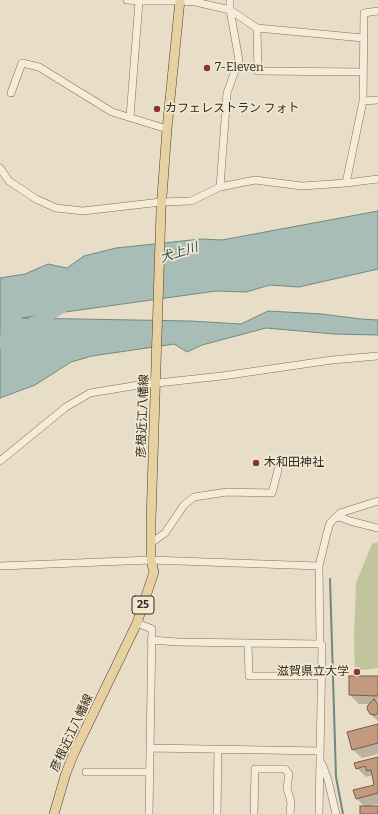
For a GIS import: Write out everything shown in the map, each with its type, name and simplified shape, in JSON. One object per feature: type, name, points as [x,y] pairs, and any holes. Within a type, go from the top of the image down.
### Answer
[{"type":"main road","name":"彦根近江八幡線","points":[[54,814],[66,773],[74,753],[137,623],[154,572],[151,560],[151,543],[158,266],[167,128],[180,0]]},
{"type":"street","points":[[126,0],[139,2],[180,0],[196,2],[230,10],[257,28],[363,38]]},
{"type":"street","points":[[220,187],[227,93],[239,60],[230,10],[230,0]]},
{"type":"street","points":[[130,117],[139,2]]},
{"type":"street","points":[[346,183],[364,101],[364,13],[378,11]]},
{"type":"street","points":[[257,28],[258,71],[363,72]]},
{"type":"street","points":[[12,93],[22,63],[39,67],[112,112],[167,128]]},
{"type":"street","points":[[364,101],[378,100]]},
{"type":"street","points":[[0,168],[9,181],[36,199],[56,208],[83,211],[161,206],[191,201],[220,187],[255,180],[302,186],[378,179]]},
{"type":"street","points":[[0,461],[66,407],[90,393],[156,381],[378,356]]},
{"type":"street","points":[[151,543],[165,533],[184,505],[194,497],[227,492],[272,493],[278,470]]},
{"type":"street","points":[[319,814],[322,645],[320,644],[319,566],[330,523],[334,518],[340,513],[378,501]]},
{"type":"street","points":[[334,518],[340,517],[378,528]]},
{"type":"street","points":[[0,566],[151,560],[319,566]]},
{"type":"street","points":[[137,623],[152,629],[150,640],[149,814]]},
{"type":"street","points":[[150,640],[178,642],[320,644]]},
{"type":"street","points":[[248,643],[249,676],[322,676]]},
{"type":"street","points":[[150,748],[320,755]]},
{"type":"street","points":[[217,814],[218,750]]},
{"type":"street","points":[[320,755],[336,814]]},
{"type":"street","points":[[254,814],[255,769],[285,769],[288,774],[287,788],[291,802],[290,814]]},
{"type":"street","points":[[86,772],[149,772]]},
{"type":"green space","points":[[378,542],[378,668],[355,671],[354,638],[356,583],[372,544]]},
{"type":"water","points":[[378,211],[378,269],[299,287],[270,285],[246,292],[216,291],[22,318],[190,321],[241,324],[268,311],[322,314],[378,320],[378,335],[334,334],[266,328],[202,345],[187,352],[174,344],[92,356],[71,362],[35,385],[0,398],[0,278],[25,274],[48,264],[67,268],[84,256],[116,248],[201,239],[222,240]]},
{"type":"building","points":[[349,676],[378,676],[378,696],[349,695]]},
{"type":"building","points":[[374,699],[378,705],[378,713],[376,715],[370,714],[367,709],[368,705]]},
{"type":"building","points":[[378,724],[378,743],[352,750],[347,732]]},
{"type":"building","points":[[378,757],[378,793],[356,799],[353,790],[374,785],[371,770],[367,771],[365,766],[356,769],[354,763]]},
{"type":"building","points":[[360,806],[378,806],[378,814],[360,814]]},
{"type":"waterway","name":"犬上川","points":[[0,342],[64,306]]},
{"type":"waterway","points":[[330,579],[336,777],[343,814]]},
{"type":"place","name":"7-Eleven","points":[[207,68]]},
{"type":"place","name":"カフェレストラン フォト","points":[[157,109]]},
{"type":"place","name":"木和田神社","points":[[256,463]]},
{"type":"place","name":"滋賀県立大学","points":[[357,672]]}]
